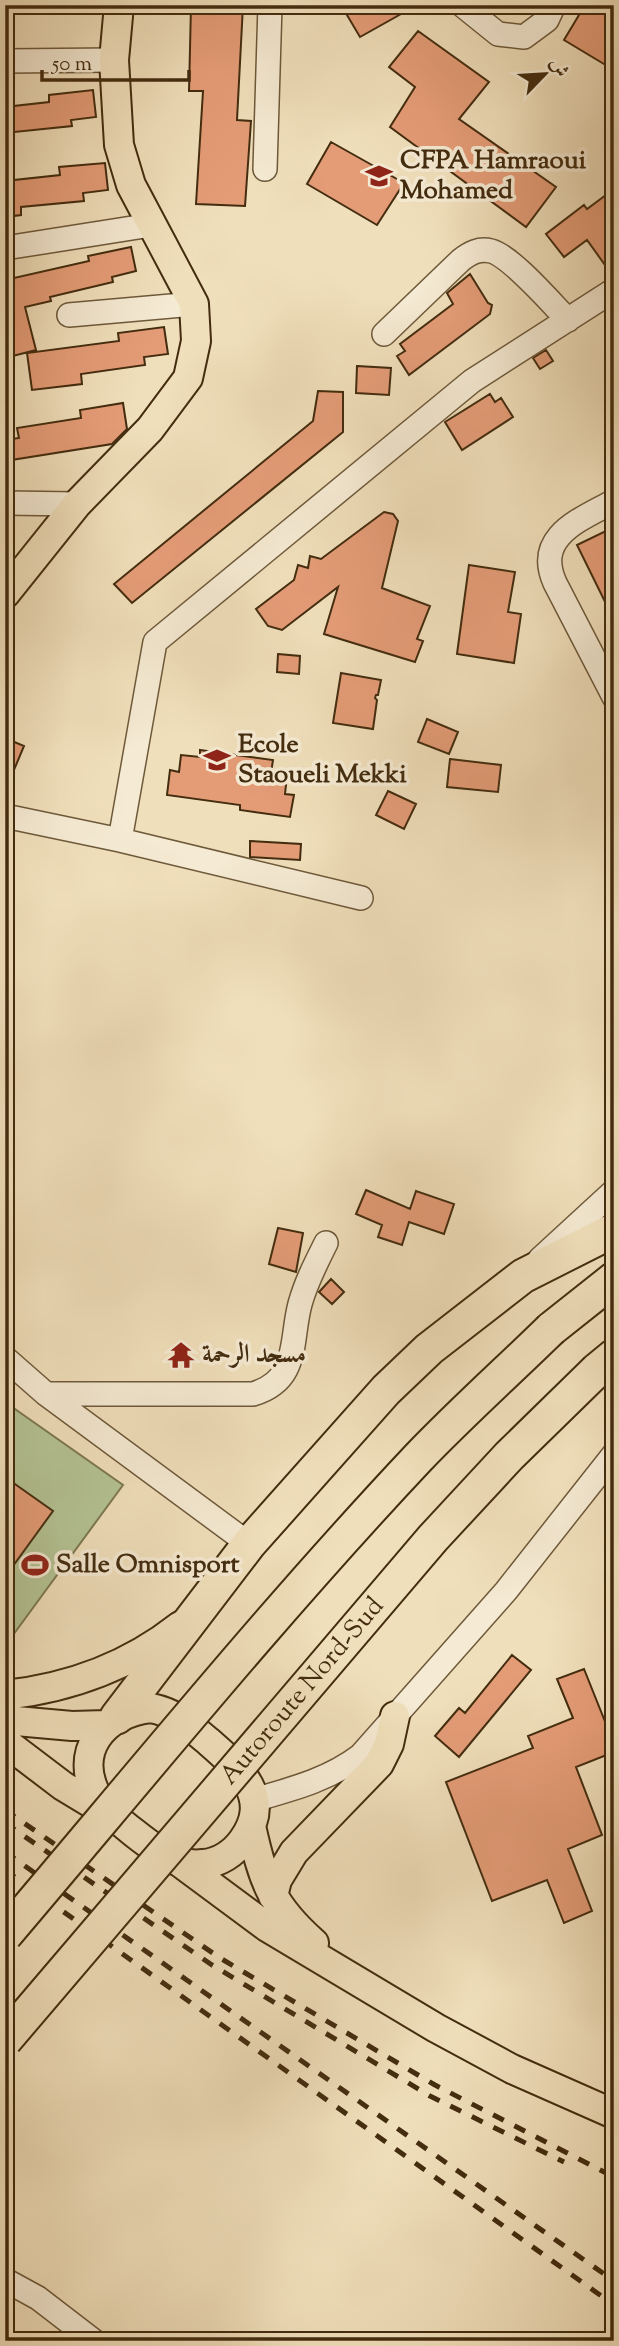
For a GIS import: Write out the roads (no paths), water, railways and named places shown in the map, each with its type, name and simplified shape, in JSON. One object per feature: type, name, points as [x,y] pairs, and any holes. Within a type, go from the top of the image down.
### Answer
[{"type":"highway","points":[[112,1721],[249,1544],[386,1390],[429,1349],[523,1276],[614,1230]]},
{"type":"highway","points":[[5,1935],[223,1677],[377,1503],[460,1416],[551,1329],[614,1279]]},
{"type":"highway","name":"Autoroute Nord-Sud","points":[[5,2040],[433,1538],[509,1456],[605,1363]]},
{"type":"main road","points":[[5,594],[77,504],[150,429],[188,378],[196,341],[194,304],[131,185],[120,145],[114,60],[118,5]]},
{"type":"main road","points":[[5,1695],[38,1691],[81,1680],[122,1663],[161,1641],[196,1613]]},
{"type":"main road","points":[[113,1816],[99,1801],[90,1782],[89,1761],[94,1741],[112,1721],[133,1710],[150,1708],[168,1712],[183,1720],[245,1776],[259,1862],[272,1896],[293,1925],[355,1980]]},
{"type":"main road","points":[[272,1896],[282,1869],[300,1845],[379,1764],[389,1744],[395,1716]]},
{"type":"main road","points":[[5,1720],[72,1726],[112,1721]]},
{"type":"main road","points":[[5,1742],[63,1786],[113,1816],[164,1854],[178,1861],[252,1917],[355,1980],[512,2069],[614,2114]]},
{"type":"main road","points":[[178,1861],[193,1865],[209,1864],[236,1850],[253,1813]]},
{"type":"street","points":[[265,169],[270,5]]},
{"type":"street","points":[[462,5],[498,34],[524,37],[547,20],[554,5]]},
{"type":"street","points":[[5,61],[114,60]]},
{"type":"street","points":[[5,248],[151,225]]},
{"type":"street","points":[[384,334],[468,254],[485,250],[494,251],[509,261],[568,320]]},
{"type":"street","points":[[120,840],[155,642],[472,381],[614,290]]},
{"type":"street","points":[[69,315],[194,304]]},
{"type":"street","points":[[614,501],[562,532],[551,551],[549,562],[555,583],[614,697]]},
{"type":"street","points":[[5,503],[77,504]]},
{"type":"street","points":[[5,816],[120,840],[361,898]]},
{"type":"street","points":[[523,1276],[568,1231],[614,1191]]},
{"type":"street","points":[[46,1394],[253,1394],[272,1387],[286,1371],[290,1361],[300,1305],[310,1275],[326,1243]]},
{"type":"street","points":[[5,1357],[46,1394],[249,1544]]},
{"type":"street","points":[[253,1813],[349,1765],[360,1756],[506,1591],[614,1454]]},
{"type":"street","points":[[5,2280],[38,2298],[94,2341]]},
{"type":"railway","points":[[5,1810],[220,1958],[435,2085],[614,2177]]},
{"type":"railway","points":[[5,1823],[212,1965],[430,2096],[564,2162]]},
{"type":"railway","points":[[5,1852],[614,2281]]},
{"type":"railway","points":[[5,1870],[614,2305]]},
{"type":"place","name":"CFPA Hamraoui Mohamed","points":[[379,176]]},
{"type":"place","name":"Ecole Staoueli Mekki","points":[[217,760]]},
{"type":"place","name":"مسجد الرحمة","points":[[181,1355]]},
{"type":"place","name":"Salle Omnisport","points":[[35,1565]]}]
